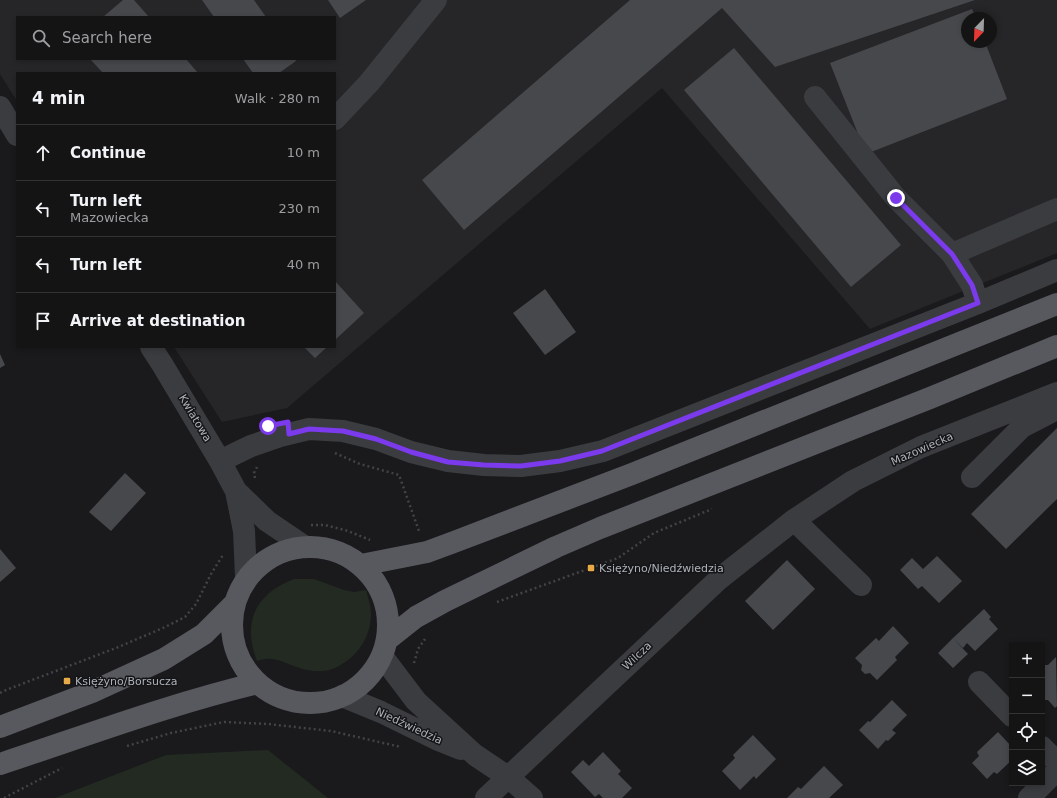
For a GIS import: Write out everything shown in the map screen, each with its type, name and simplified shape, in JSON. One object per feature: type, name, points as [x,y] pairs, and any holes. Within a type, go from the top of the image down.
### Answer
[{"type":"main road","points":[[361,565],[427,552],[454,542],[632,474],[1057,304]]},
{"type":"main road","points":[[385,648],[389,620],[385,599],[375,580],[361,565],[335,550],[304,546],[272,555],[246,578],[234,604],[231,625],[234,647],[244,667],[258,683],[284,698],[306,702],[313,703],[342,696],[359,686],[372,673],[385,648],[416,617],[473,587],[556,547],[600,528],[930,398],[1057,346]]},
{"type":"main road","points":[[0,727],[92,692],[164,659],[204,634],[234,604]]},
{"type":"main road","points":[[0,764],[138,718],[225,691],[258,683]]},
{"type":"street","points":[[336,118],[369,83],[436,0]]},
{"type":"street","points":[[815,97],[896,198],[952,254],[972,285],[978,303]]},
{"type":"street","points":[[0,107],[16,133]]},
{"type":"street","points":[[952,254],[1057,209]]},
{"type":"street","points":[[220,462],[251,446],[280,436],[309,429],[343,431],[376,439],[411,452],[448,462],[521,466],[560,461],[602,451],[978,303],[1057,270]]},
{"type":"street","name":"Kwiatowa","points":[[152,348],[220,462],[245,487],[267,520],[304,546]]},
{"type":"street","name":"Mazowiecka","points":[[794,520],[853,481],[921,447],[1057,393]]},
{"type":"street","points":[[972,477],[1022,427],[1057,409]]},
{"type":"street","name":"Kwiatowa","points":[[245,487],[244,531],[246,578]]},
{"type":"street","points":[[794,520],[861,585]]},
{"type":"street","name":"Wilcza","points":[[486,798],[719,579],[794,520]]},
{"type":"street","name":"Niedźwiedzia","points":[[385,648],[416,701],[475,755],[508,777],[532,798]]},
{"type":"street","points":[[979,682],[1010,714]]},
{"type":"street","name":"Niedźwiedzia","points":[[342,696],[475,755]]},
{"type":"street","points":[[1045,750],[1057,762]]},
{"type":"street","points":[[1029,798],[1057,770]]},
{"type":"path","points":[[332,452],[360,464],[399,474],[419,531]]},
{"type":"path","points":[[245,487],[258,465]]},
{"type":"path","points":[[414,663],[418,649],[426,638]]},
{"type":"path","points":[[124,747],[171,733],[224,722],[268,724],[331,731],[406,748]]},
{"type":"path","points":[[4,798],[68,766]]},
{"type":"shaded area","points":[[0,0],[1057,0],[1057,253],[870,329],[662,88],[287,408],[222,422],[175,348],[336,348],[336,72],[16,72],[16,99],[0,74]]},
{"type":"shaded area","points":[[294,579],[314,579],[354,592],[366,590],[371,614],[367,636],[354,655],[335,668],[325,671],[312,671],[276,660],[264,659],[257,661],[251,634],[255,611],[261,601],[270,593],[281,585]]},
{"type":"shaded area","points":[[268,750],[328,798],[55,798],[166,755]]},
{"type":"building","points":[[123,0],[134,0],[148,16],[104,16]]},
{"type":"building","points":[[202,0],[254,0],[265,16],[213,16]]},
{"type":"building","points":[[328,0],[366,0],[340,18]]},
{"type":"building","points":[[630,0],[975,0],[775,67],[722,8],[464,230],[422,180]]},
{"type":"building","points":[[972,9],[973,12],[964,12]]},
{"type":"building","points":[[961,13],[961,48],[987,48],[1007,99],[866,154],[830,63]]},
{"type":"building","points":[[734,48],[901,245],[851,287],[684,90]]},
{"type":"building","points":[[91,60],[187,60],[197,72],[102,72]]},
{"type":"building","points":[[244,60],[296,61],[280,72],[252,72]]},
{"type":"building","points":[[336,282],[364,313],[336,339]]},
{"type":"building","points":[[545,289],[576,332],[545,355],[513,313]]},
{"type":"building","points":[[305,348],[326,348],[315,358]]},
{"type":"building","points":[[0,354],[5,365],[0,368]]},
{"type":"building","points":[[1057,428],[1057,499],[1006,549],[971,514]]},
{"type":"building","points":[[125,473],[146,493],[111,531],[89,512]]},
{"type":"building","points":[[0,549],[16,568],[0,582]]},
{"type":"building","points":[[937,556],[962,581],[939,603],[922,586],[918,589],[900,570],[912,558],[923,569]]},
{"type":"building","points":[[787,560],[815,589],[773,630],[745,601]]},
{"type":"building","points":[[984,609],[991,617],[989,619],[998,629],[975,651],[967,643],[963,648],[953,638]]},
{"type":"building","points":[[893,626],[909,643],[895,657],[897,660],[877,680],[870,673],[865,674],[861,670],[862,665],[855,658],[876,638],[879,641]]},
{"type":"building","points":[[953,638],[968,654],[953,668],[938,653]]},
{"type":"building","points":[[1056,657],[1057,706],[1055,708],[1048,700],[1045,700],[1045,665],[1048,665]]},
{"type":"building","points":[[892,700],[907,715],[892,730],[896,733],[888,741],[886,740],[878,749],[859,730],[868,721],[870,722]]},
{"type":"building","points":[[998,732],[1009,744],[1009,763],[997,774],[994,772],[987,779],[972,763],[979,756],[977,752]]},
{"type":"building","points":[[753,735],[776,759],[756,779],[754,776],[740,790],[722,771],[735,758],[733,755]]},
{"type":"building","points":[[603,752],[621,771],[618,774],[632,788],[622,798],[603,798],[599,794],[595,797],[571,772],[583,760],[589,766]]},
{"type":"building","points":[[824,766],[843,785],[829,798],[787,798],[798,787],[801,789]]},
{"type":"place","name":"Księżyno/Niedźwiedzia","points":[[591,568]]},
{"type":"place","name":"Księżyno/Borsucza","points":[[67,681]]},
{"type":"route","points":[[268,426],[288,422],[289,434],[309,429],[343,431],[376,439],[411,452],[448,462],[484,465],[521,466],[560,461],[602,451],[978,303],[972,285],[952,254],[896,198]]}]
